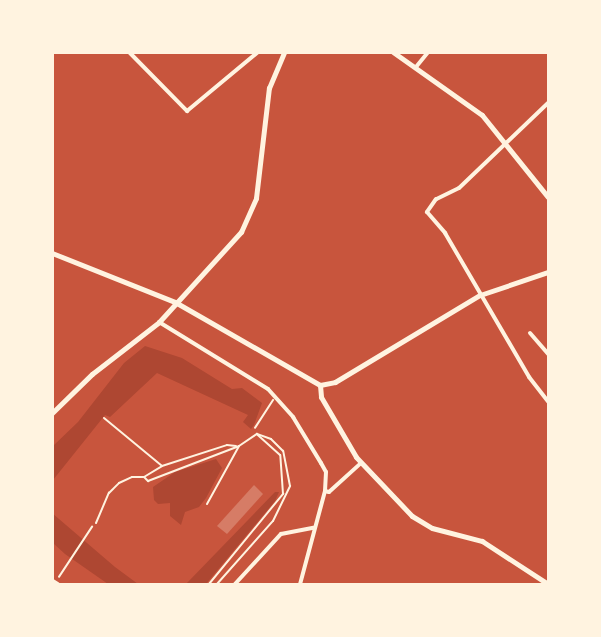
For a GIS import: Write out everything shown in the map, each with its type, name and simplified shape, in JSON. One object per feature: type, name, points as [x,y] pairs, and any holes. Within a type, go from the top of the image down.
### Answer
[{"type":"street","points":[[129,52],[187,111],[258,52]]},
{"type":"street","points":[[52,413],[92,374],[159,322],[234,241],[253,209],[259,186],[259,152],[268,88],[284,52]]},
{"type":"street","points":[[393,52],[467,101],[506,140],[549,197]]},
{"type":"street","points":[[416,67],[428,52]]},
{"type":"street","points":[[549,103],[506,140],[459,188],[436,199],[427,212],[445,233],[530,377],[549,401]]},
{"type":"street","points":[[52,254],[176,302],[320,385],[335,382],[480,295],[549,272]]},
{"type":"street","points":[[159,322],[275,397],[293,417],[326,472],[325,491],[313,528],[300,585]]},
{"type":"street","points":[[530,333],[549,354]]},
{"type":"street","points":[[320,385],[321,397],[361,463],[412,516],[432,528],[482,541],[548,585]]},
{"type":"street","points":[[325,491],[329,492],[361,463]]},
{"type":"street","points":[[235,585],[281,534],[313,528]]},
{"type":"lane","points":[[104,418],[162,466]]},
{"type":"lane","points":[[144,477],[148,481],[239,446],[257,434]]},
{"type":"lane","points":[[209,585],[267,517],[283,494],[280,455],[257,434]]},
{"type":"lane","points":[[217,585],[273,520],[290,486],[283,451],[271,439],[257,434]]},
{"type":"lane","points":[[96,523],[109,493],[132,477],[144,477],[162,466],[227,445],[239,446]]},
{"type":"lane","points":[[207,504],[239,446]]},
{"type":"path","points":[[254,425],[275,397]]},
{"type":"path","points":[[55,583],[83,536],[96,523]]},
{"type":"shaded area","points":[[145,346],[182,358],[232,389],[242,388],[262,403],[254,425],[251,429],[243,422],[248,415],[157,373],[110,417],[105,415],[53,480],[53,446],[78,422],[124,363]]},
{"type":"shaded area","points":[[216,459],[222,468],[206,498],[199,507],[185,512],[181,525],[170,516],[170,503],[158,504],[154,500],[153,487],[175,472]]},
{"type":"shaded area","points":[[275,492],[279,492],[275,501],[206,584],[186,584]]},
{"type":"shaded area","points":[[52,513],[138,584],[108,584],[65,554],[53,543]]},
{"type":"building","points":[[254,485],[263,494],[227,534],[217,526]]}]
